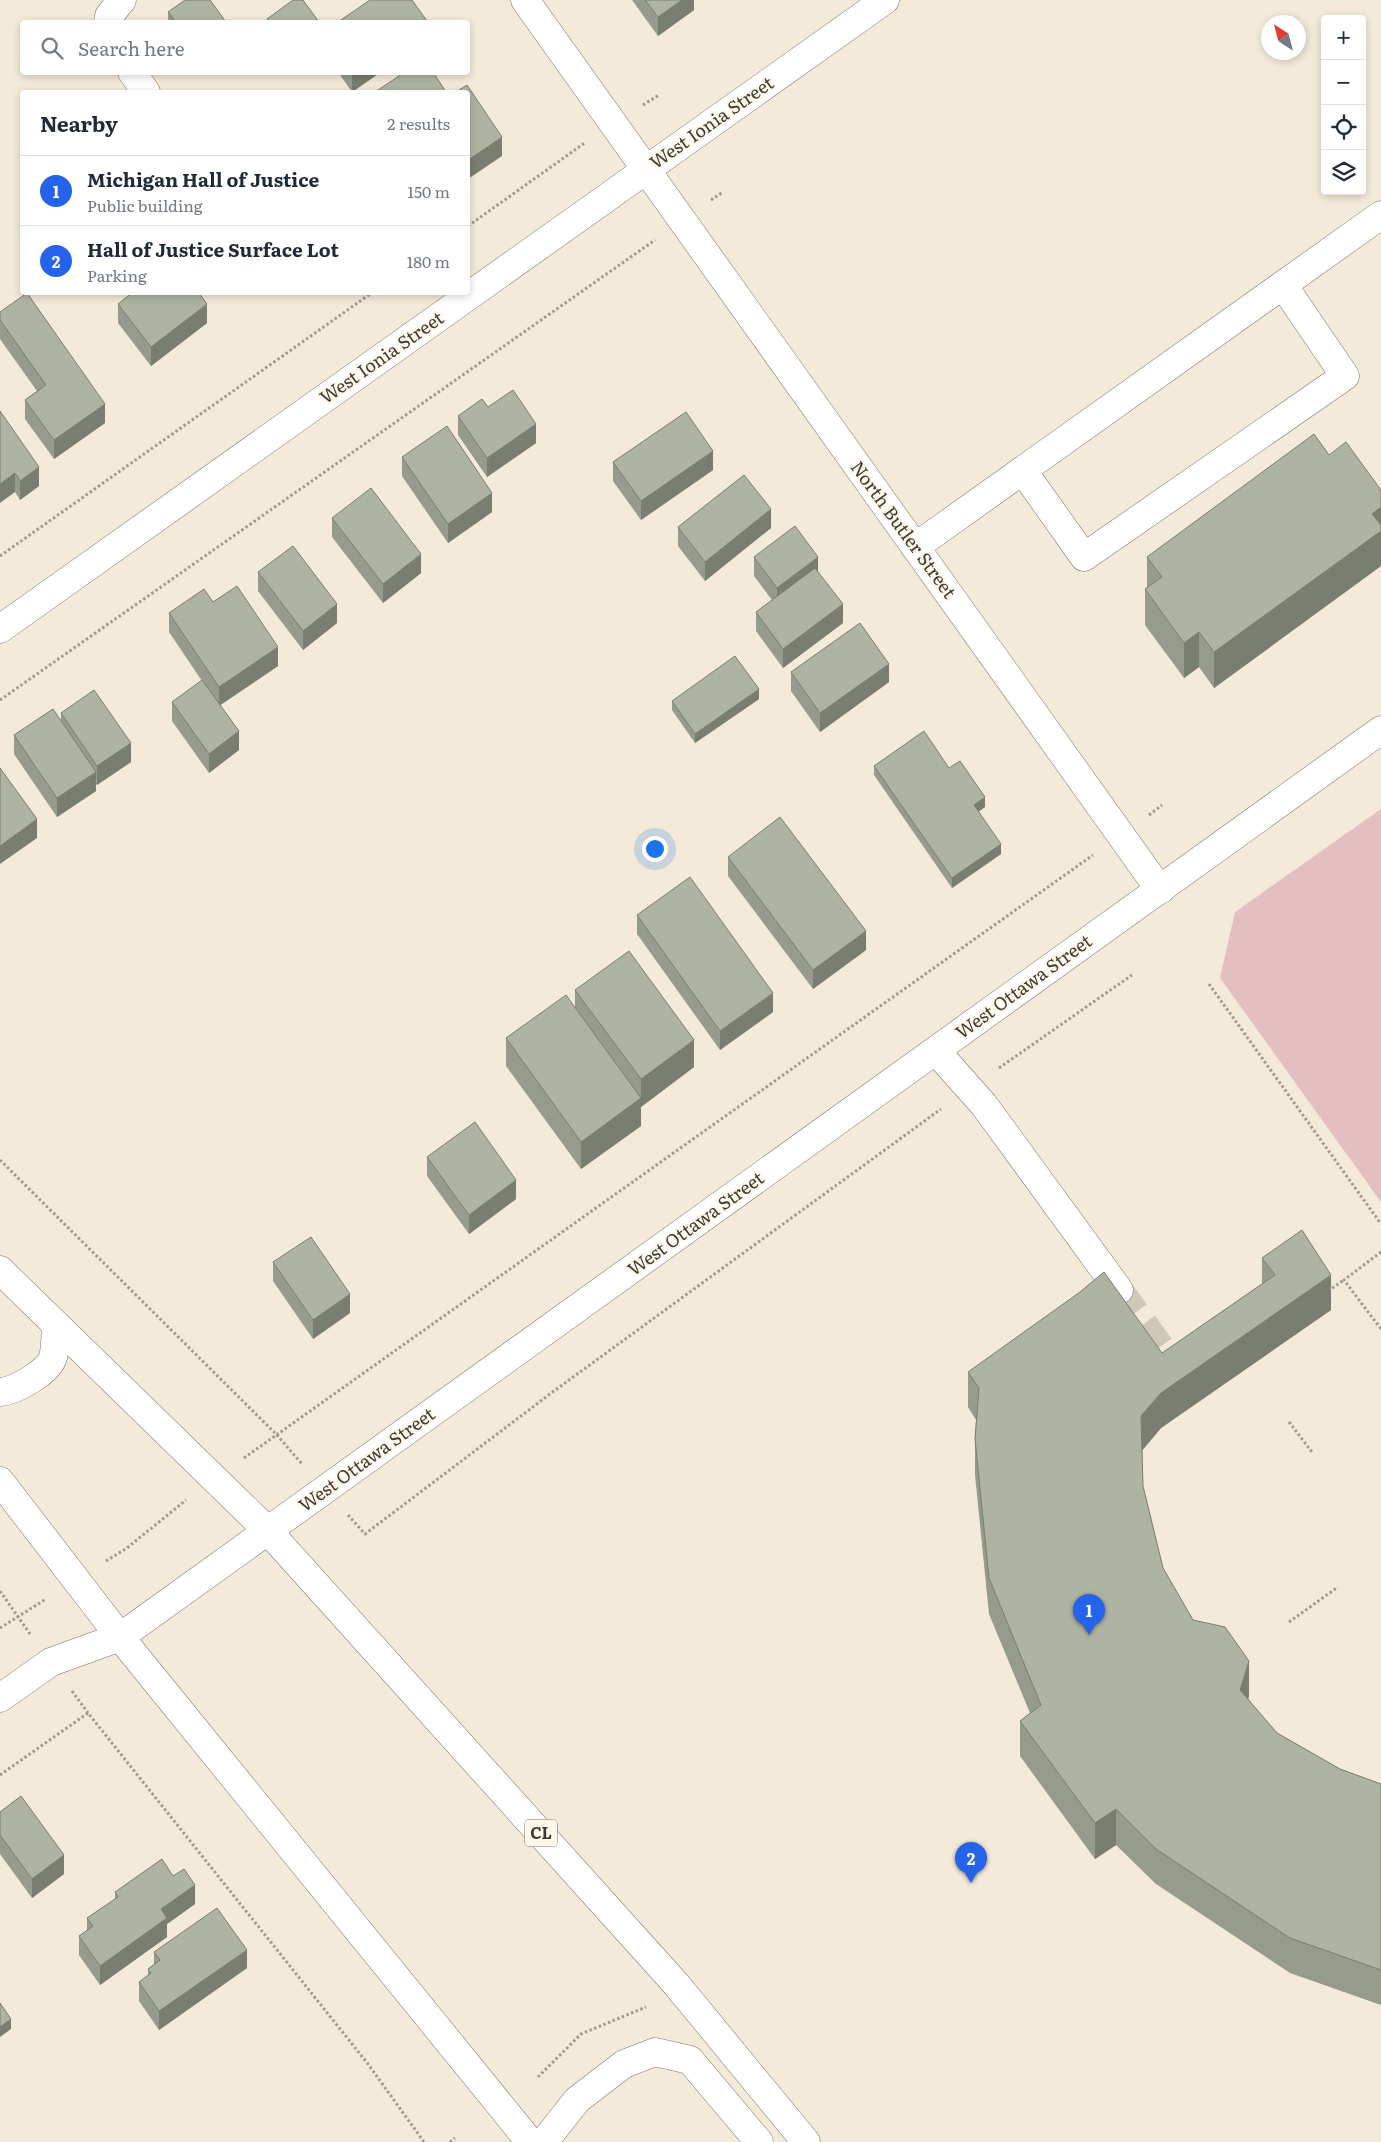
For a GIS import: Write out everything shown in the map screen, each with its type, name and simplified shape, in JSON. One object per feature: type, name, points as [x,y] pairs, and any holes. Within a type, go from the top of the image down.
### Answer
[{"type":"main road","points":[[108,20],[109,16],[122,0]]},
{"type":"main road","name":"North Butler Street","points":[[525,0],[1160,890]]},
{"type":"main road","name":"West Ionia Street","points":[[0,629],[885,0]]},
{"type":"main road","points":[[134,75],[145,90]]},
{"type":"main road","points":[[915,548],[1381,215]]},
{"type":"main road","points":[[1023,470],[1084,558],[1345,376],[1283,285]]},
{"type":"main road","name":"West Ottawa Street","points":[[0,1698],[51,1662],[120,1637],[1381,730]]},
{"type":"main road","points":[[936,1051],[984,1104],[1119,1290]]},
{"type":"main road","points":[[0,1270],[268,1530]]},
{"type":"main road","points":[[0,1392],[31,1381],[53,1358],[56,1326]]},
{"type":"main road","points":[[0,1481],[120,1637],[530,2142]]},
{"type":"main road","name":"CL","points":[[268,1530],[676,1984],[806,2142]]},
{"type":"main road","points":[[544,2142],[577,2100],[624,2064],[655,2052],[690,2060],[759,2142]]},
{"type":"path","points":[[470,225],[612,124],[659,95]]},
{"type":"path","points":[[0,700],[723,192]]},
{"type":"path","points":[[0,556],[369,295]]},
{"type":"path","points":[[0,1160],[276,1434],[1162,805]]},
{"type":"path","points":[[365,1534],[554,1391],[970,1088],[1132,975]]},
{"type":"path","points":[[1209,984],[1381,1224]]},
{"type":"path","points":[[1321,1295],[1381,1252]]},
{"type":"path","points":[[1344,1280],[1381,1330]]},
{"type":"path","points":[[1289,1422],[1312,1452]]},
{"type":"path","points":[[128,1548],[177,1506]]},
{"type":"path","points":[[1289,1622],[1338,1587]]},
{"type":"path","points":[[0,1591],[17,1616],[0,1628]]},
{"type":"path","points":[[0,1775],[88,1713],[368,2064],[424,2142]]},
{"type":"path","points":[[538,2077],[581,2034],[646,2007]]},
{"type":"path","points":[[450,2142],[455,2138]]},
{"type":"shaded area","points":[[1381,809],[1381,1202],[1220,978],[1235,912]]},
{"type":"building","points":[[185,0],[210,0],[225,20],[174,20],[168,12]]},
{"type":"building","points":[[293,0],[303,0],[318,20],[268,20]]},
{"type":"building","points":[[370,0],[412,0],[426,20],[341,20]]},
{"type":"building","points":[[645,0],[682,0],[658,17]]},
{"type":"building","points":[[400,75],[435,75],[445,90],[378,90]]},
{"type":"building","points":[[467,85],[502,137],[470,159],[470,90],[459,90]]},
{"type":"building","points":[[24,295],[28,295],[105,404],[54,440],[25,400],[46,385],[0,320],[0,312]]},
{"type":"building","points":[[129,295],[200,295],[207,304],[151,347],[118,304]]},
{"type":"building","points":[[513,390],[536,424],[487,458],[458,416],[482,399],[488,407]]},
{"type":"building","points":[[0,411],[39,467],[20,481],[15,473],[0,484]]},
{"type":"building","points":[[686,412],[713,451],[641,501],[613,462]]},
{"type":"building","points":[[447,426],[492,493],[448,524],[402,457]]},
{"type":"building","points":[[1314,434],[1329,455],[1346,442],[1381,490],[1381,507],[1372,514],[1381,525],[1381,531],[1214,652],[1199,632],[1184,643],[1145,589],[1162,577],[1147,557]]},
{"type":"building","points":[[744,475],[771,509],[705,562],[678,527]]},
{"type":"building","points":[[371,488],[421,554],[383,584],[332,518]]},
{"type":"building","points":[[795,526],[818,557],[777,588],[754,557]]},
{"type":"building","points":[[293,546],[337,604],[303,631],[258,572]]},
{"type":"building","points":[[815,568],[843,604],[783,649],[756,612]]},
{"type":"building","points":[[237,586],[278,647],[219,687],[169,613],[204,589],[213,602]]},
{"type":"building","points":[[860,623],[889,664],[820,713],[791,672]]},
{"type":"building","points":[[735,656],[759,689],[695,734],[672,701]]},
{"type":"building","points":[[202,680],[239,731],[209,754],[172,702]]},
{"type":"building","points":[[94,690],[131,743],[97,766],[61,713]]},
{"type":"building","points":[[53,709],[96,772],[57,798],[14,735]]},
{"type":"building","points":[[924,731],[949,768],[960,761],[985,797],[974,805],[1001,844],[952,878],[874,766]]},
{"type":"building","points":[[0,768],[37,819],[0,846]]},
{"type":"building","points":[[780,817],[866,931],[813,970],[728,857]]},
{"type":"building","points":[[690,877],[773,993],[720,1031],[637,915]]},
{"type":"building","points":[[629,951],[694,1040],[641,1079],[575,990]]},
{"type":"building","points":[[566,995],[641,1098],[581,1142],[506,1038]]},
{"type":"building","points":[[475,1122],[516,1180],[469,1215],[427,1157]]},
{"type":"building","points":[[1302,1230],[1331,1275],[1161,1393],[1141,1416],[1143,1486],[1163,1568],[1193,1620],[1225,1627],[1249,1661],[1240,1690],[1277,1733],[1340,1769],[1381,1784],[1381,1970],[1290,1938],[1156,1849],[1116,1809],[1095,1823],[1020,1721],[1041,1705],[989,1578],[975,1439],[979,1388],[968,1372],[1080,1292],[1104,1272],[1162,1353],[1275,1275],[1262,1258]]},
{"type":"building","points":[[311,1237],[350,1294],[313,1320],[273,1262]]},
{"type":"building","points":[[21,1796],[64,1855],[32,1879],[0,1835],[0,1812]]},
{"type":"building","points":[[162,1859],[173,1876],[184,1869],[195,1885],[161,1909],[167,1918],[100,1966],[79,1936],[93,1926],[87,1918],[118,1897],[115,1892]]},
{"type":"building","points":[[217,1908],[247,1950],[159,2011],[139,1982],[151,1973],[148,1969],[160,1960],[154,1952]]},
{"type":"building","points":[[0,2003],[11,2019],[0,2027]]},
{"type":"tunnel","points":[[1119,1290],[1182,1377]]},
{"type":"place","name":"Michigan Hall of Justice","points":[[1089,1635]]},
{"type":"place","name":"Hall of Justice Surface Lot","points":[[971,1883]]}]
